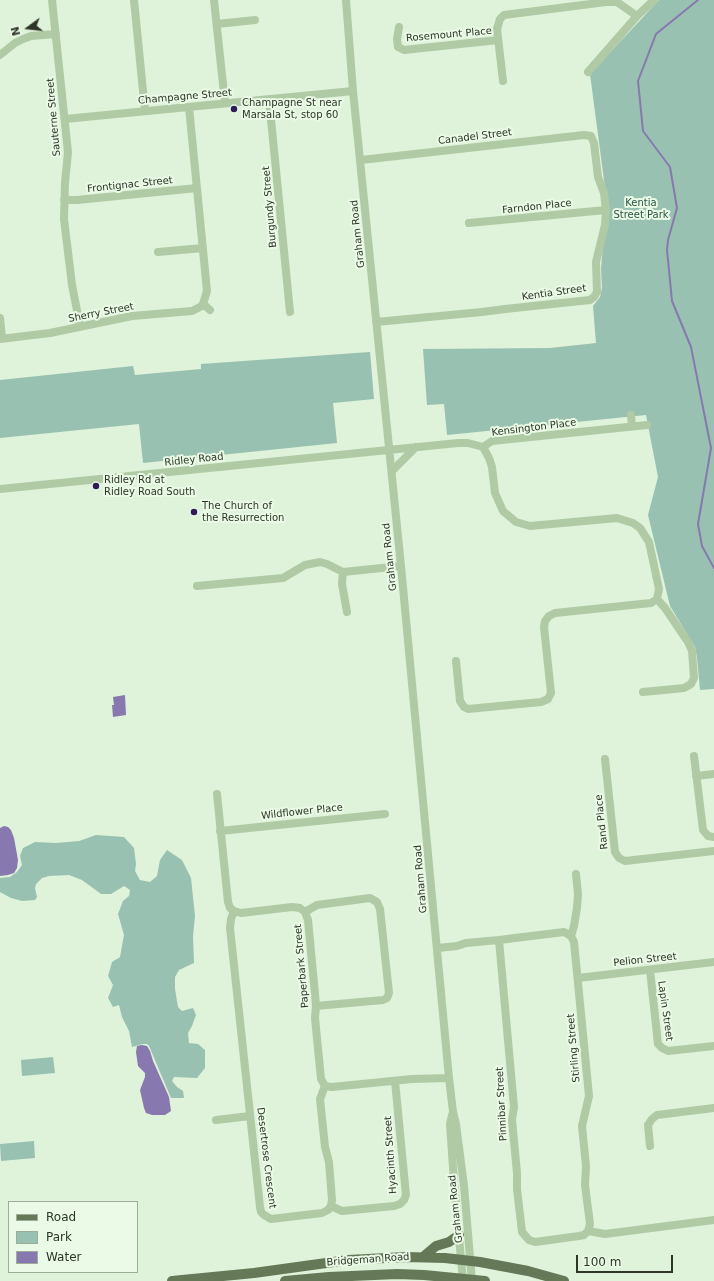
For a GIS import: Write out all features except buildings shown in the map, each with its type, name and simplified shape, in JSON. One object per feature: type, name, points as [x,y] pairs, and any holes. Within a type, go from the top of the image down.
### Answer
[{"type":"main road","points":[[423,1257],[436,1246],[448,1242],[459,1235]]},
{"type":"main road","name":"Bridgeman Road","points":[[172,1281],[247,1274],[376,1258],[423,1257],[466,1260],[512,1268],[564,1281]]},
{"type":"main road","points":[[327,1263],[329,1276]]},
{"type":"main road","name":"Bridgeman Road","points":[[284,1281],[329,1276],[397,1274],[444,1279],[485,1281]]},
{"type":"street","name":"Sauterne Street","points":[[52,0],[66,119],[68,152],[64,219],[69,270],[80,326]]},
{"type":"street","points":[[134,0],[145,111]]},
{"type":"street","points":[[214,0],[226,103]]},
{"type":"street","name":"Graham Road","points":[[346,0],[376,322],[390,450],[438,948],[449,1078],[462,1172],[468,1280]]},
{"type":"street","points":[[588,72],[636,16],[654,0]]},
{"type":"street","points":[[503,81],[498,40],[498,23],[500,18],[504,15],[606,2],[617,2],[636,16]]},
{"type":"street","points":[[217,24],[255,20]]},
{"type":"street","name":"Rosemount Place","points":[[399,27],[397,39],[398,47],[404,50],[498,40]]},
{"type":"street","points":[[0,55],[15,43],[31,36],[56,34]]},
{"type":"street","name":"Champagne Street","points":[[66,119],[354,91]]},
{"type":"street","name":"Burgundy Street","points":[[269,99],[290,312]]},
{"type":"street","points":[[189,107],[207,291],[203,304],[210,310]]},
{"type":"street","name":"Canadel Street","points":[[361,160],[584,135],[591,136]]},
{"type":"street","name":"Kentia Street","points":[[376,322],[590,300],[594,297],[597,292],[596,262],[605,225],[606,210],[604,193],[598,177],[594,143],[591,136]]},
{"type":"street","name":"Frontignac Street","points":[[64,200],[197,188]]},
{"type":"street","name":"Farndon Place","points":[[469,223],[606,210]]},
{"type":"street","points":[[158,252],[203,248]]},
{"type":"street","name":"Sherry Street","points":[[1,338],[50,333],[132,316],[192,311],[203,304]]},
{"type":"street","points":[[0,318],[1,338]]},
{"type":"street","points":[[631,415],[632,426]]},
{"type":"street","name":"Kensington Place","points":[[390,450],[458,443],[468,443],[483,447],[492,441],[647,425]]},
{"type":"street","points":[[392,471],[416,447]]},
{"type":"street","points":[[456,661],[460,701],[464,707],[468,709],[541,702],[548,699],[551,693],[544,627],[548,616],[555,613],[651,603],[657,599],[659,589],[649,542],[640,528],[633,523],[617,518],[530,526],[516,522],[503,511],[500,505],[495,493],[492,467],[483,447]]},
{"type":"street","name":"Ridley Road","points":[[0,489],[390,450]]},
{"type":"street","points":[[197,586],[284,578],[305,565],[320,562],[343,572],[401,566]]},
{"type":"street","points":[[343,572],[342,584],[347,612]]},
{"type":"street","points":[[643,692],[684,688],[692,684],[694,678],[692,651],[688,642],[665,608],[657,599]]},
{"type":"street","points":[[694,756],[703,830],[708,836],[714,837]]},
{"type":"street","name":"Rand Place","points":[[605,759],[615,852],[619,858],[625,861],[714,851]]},
{"type":"street","points":[[696,776],[714,774]]},
{"type":"street","points":[[216,794],[228,902],[234,911]]},
{"type":"street","name":"Wildflower Place","points":[[220,831],[385,814]]},
{"type":"street","points":[[438,948],[564,932],[571,936],[577,908],[578,894],[576,874]]},
{"type":"street","points":[[305,912],[317,905],[370,898],[377,902],[380,909],[388,993],[387,998],[383,1000],[316,1006]]},
{"type":"street","name":"Paperbark Street","points":[[234,911],[241,913],[292,907],[300,908],[305,912],[308,920],[321,1079],[325,1086]]},
{"type":"street","name":"Desertrose Crescent","points":[[234,911],[230,928],[261,1212],[271,1219],[322,1213],[328,1210],[331,1206]]},
{"type":"street","name":"Stirling Street","points":[[571,936],[574,942],[589,1096],[582,1126],[586,1166],[585,1184],[590,1224],[588,1230]]},
{"type":"street","name":"Pinnibar Street","points":[[499,940],[514,1106],[512,1120],[517,1173],[516,1189],[522,1232],[528,1240],[535,1242],[584,1235],[588,1230]]},
{"type":"street","name":"Pelion Street","points":[[578,978],[714,962]]},
{"type":"street","name":"Lapin Street","points":[[650,970],[658,1044],[668,1051],[714,1046]]},
{"type":"street","points":[[331,1206],[332,1200],[329,1162],[325,1147],[320,1099],[325,1086],[332,1087],[449,1078]]},
{"type":"street","name":"Hyacinth Street","points":[[331,1206],[342,1211],[394,1206],[400,1204],[404,1200],[406,1195],[395,1081]]},
{"type":"street","points":[[650,1146],[648,1125],[652,1119],[658,1116],[714,1108]]},
{"type":"street","name":"Graham Road","points":[[453,1112],[450,1124],[459,1235],[466,1260]]},
{"type":"street","points":[[216,1120],[250,1116]]},
{"type":"street","points":[[588,1230],[605,1234],[714,1220]]},
{"type":"green space","name":"Kentia Street Park","points":[[659,0],[714,0],[714,689],[700,690],[695,647],[670,606],[648,515],[658,477],[646,415],[447,435],[444,404],[427,405],[423,349],[550,348],[596,343],[593,306],[600,297],[602,288],[601,268],[607,203],[590,74]]},
{"type":"green space","points":[[370,352],[374,399],[333,403],[337,443],[143,463],[139,424],[0,438],[0,380],[133,366],[135,375],[201,369],[201,364]]},
{"type":"green space","points":[[96,835],[124,837],[134,848],[136,864],[135,871],[140,880],[150,882],[157,876],[160,860],[167,850],[182,860],[191,878],[195,916],[193,936],[194,963],[179,970],[175,977],[175,989],[178,1007],[182,1011],[193,1008],[196,1015],[188,1033],[189,1043],[198,1044],[205,1050],[205,1068],[197,1078],[174,1077],[172,1081],[183,1091],[184,1098],[171,1098],[147,1044],[132,1047],[129,1031],[122,1017],[119,1005],[113,1007],[108,998],[113,985],[108,976],[112,962],[120,957],[124,935],[118,914],[123,901],[129,896],[130,890],[124,886],[111,894],[101,894],[82,880],[69,875],[49,876],[42,878],[36,884],[35,888],[37,897],[35,900],[22,901],[11,898],[0,892],[0,878],[10,877],[17,872],[22,865],[20,856],[23,848],[35,842],[56,843],[79,841]]},
{"type":"green space","points":[[53,1057],[55,1073],[22,1076],[21,1060]]},
{"type":"green space","points":[[34,1141],[35,1158],[1,1161],[0,1144]]},
{"type":"water","points":[[125,695],[126,715],[113,717],[113,697]]},
{"type":"water","points":[[4,826],[11,830],[18,860],[17,868],[14,873],[0,876],[0,828]]},
{"type":"water","points":[[137,1046],[147,1046],[150,1051],[169,1097],[171,1111],[165,1115],[152,1115],[146,1113],[144,1108],[140,1090],[145,1073],[138,1066],[136,1052]]},
{"type":"waterway","points":[[698,0],[656,34],[638,81],[643,131],[670,167],[677,208],[668,240],[667,250],[672,301],[691,347],[711,448],[698,524],[702,546],[714,568]]},
{"type":"place","name":"Champagne St near Marsala St, stop 60","points":[[234,109]]},
{"type":"place","name":"Ridley Rd at Ridley Road South","points":[[96,486]]},
{"type":"place","name":"The Church of the Resurrection","points":[[194,512]]}]
